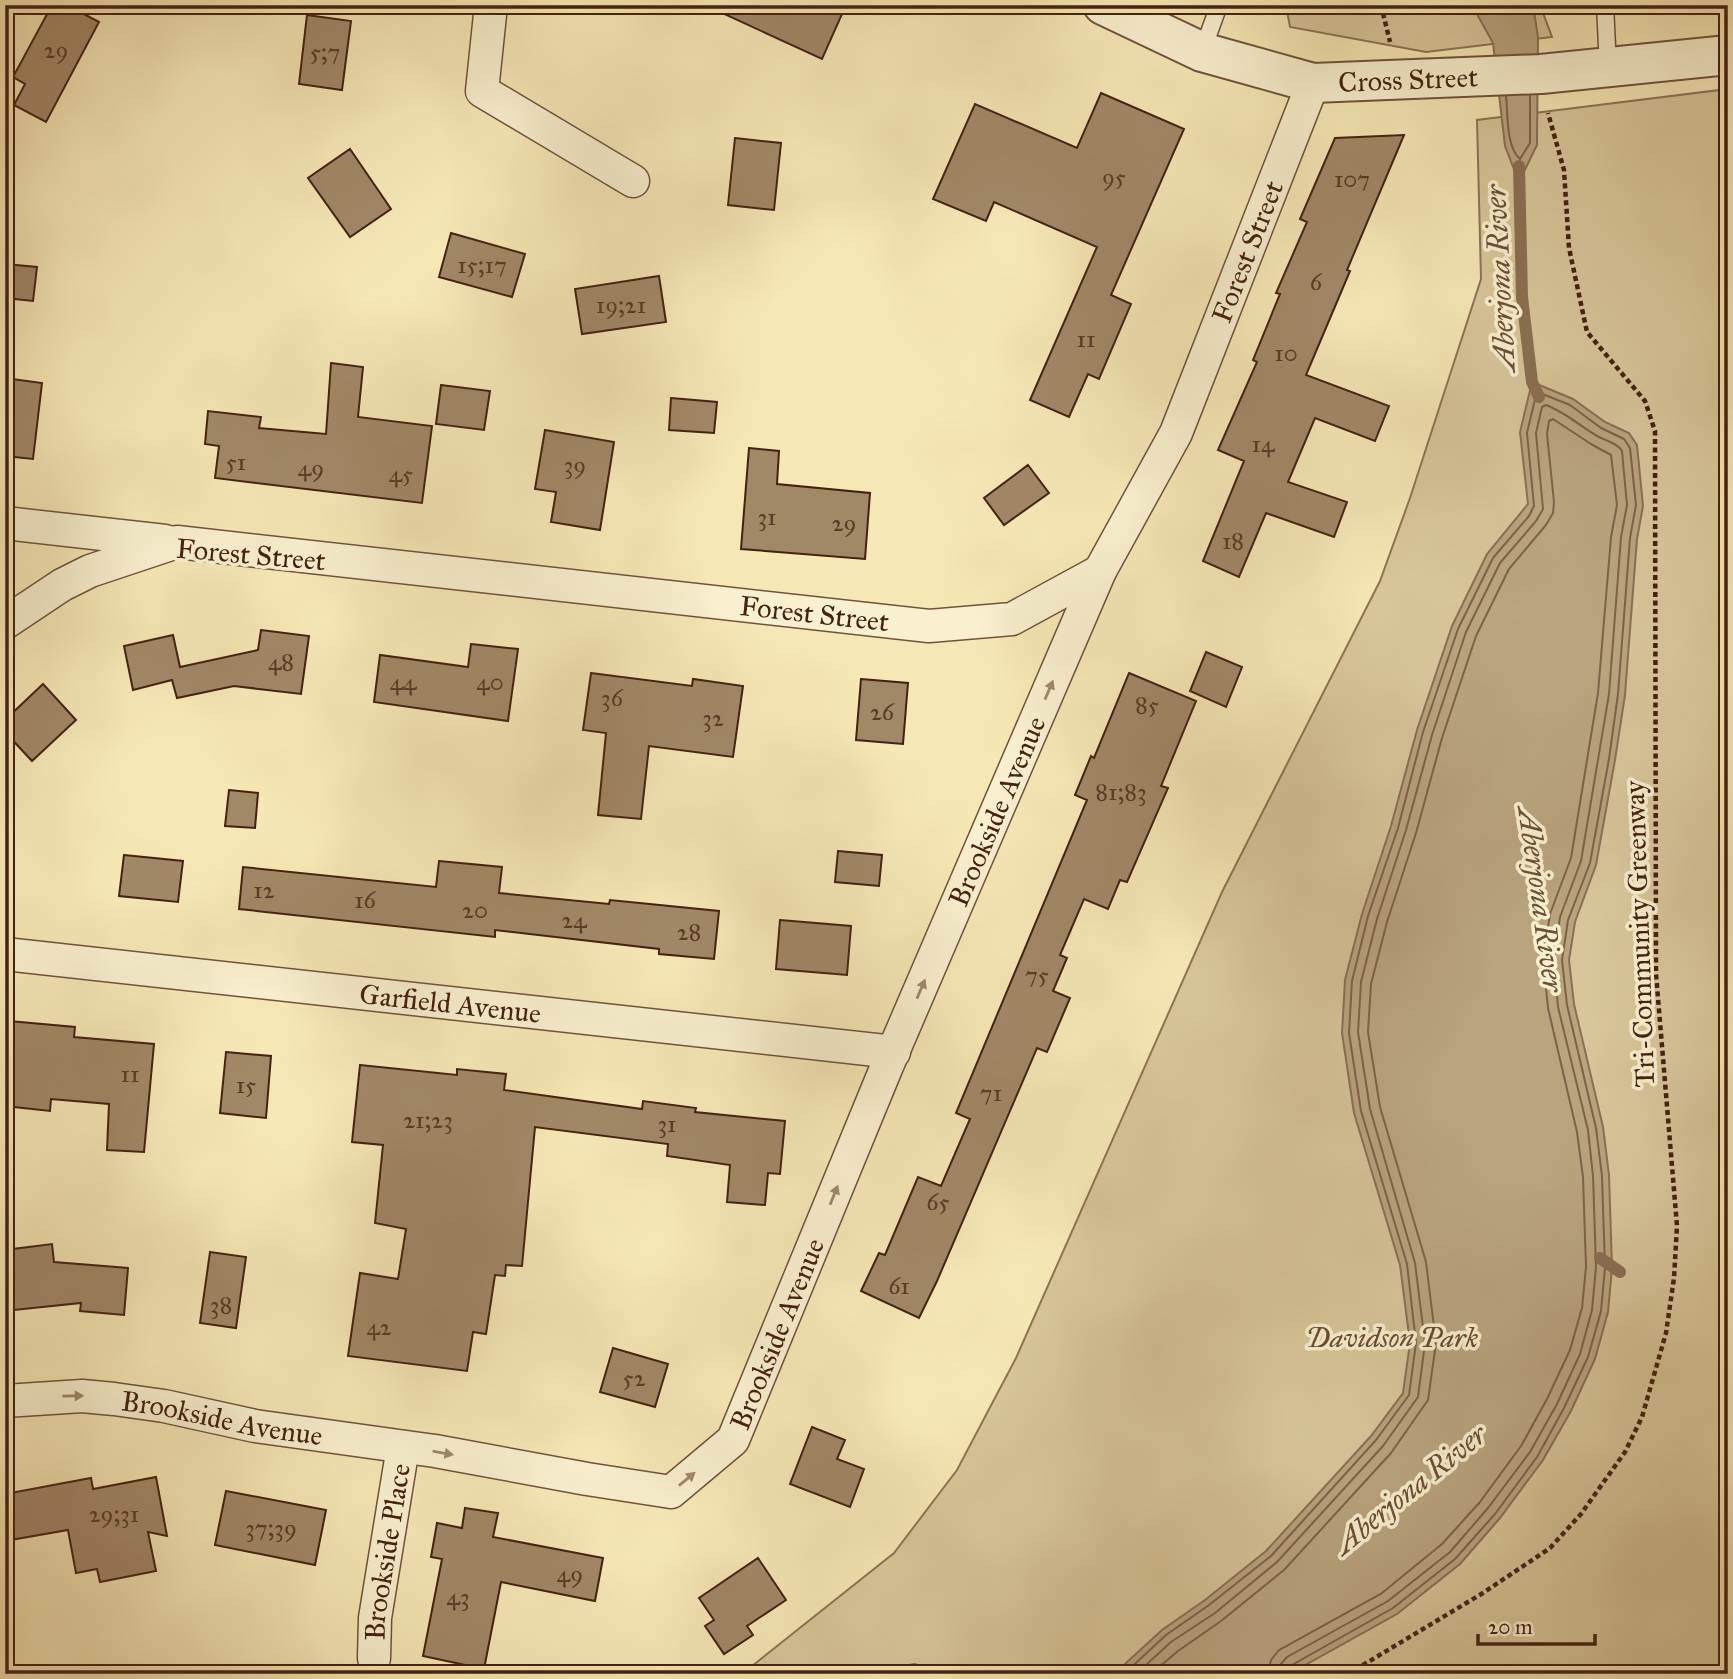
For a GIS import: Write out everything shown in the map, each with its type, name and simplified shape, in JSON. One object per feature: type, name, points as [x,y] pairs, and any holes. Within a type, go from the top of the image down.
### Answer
[{"type":"street","points":[[491,5],[482,91],[633,181]]},
{"type":"street","name":"Cross Street","points":[[1103,5],[1202,52],[1313,83],[1541,74],[1728,55]]},
{"type":"street","name":"Forest Street","points":[[5,623],[62,585],[90,571],[177,542],[929,626],[1012,619],[1100,571],[1176,433],[1313,83]]},
{"type":"street","points":[[5,523],[177,542]]},
{"type":"street","name":"Brookside Avenue","points":[[5,1401],[82,1396],[114,1399],[164,1406],[255,1426],[403,1447],[671,1492],[733,1440],[894,1052],[1100,571]]},
{"type":"street","name":"Garfield Avenue","points":[[5,954],[894,1052]]},
{"type":"street","name":"Brookside Place","points":[[374,1658],[375,1618],[403,1447]]},
{"type":"lane","points":[[1202,52],[1219,5]]},
{"type":"lane","points":[[1605,5],[1608,67]]},
{"type":"path","name":"Tri-Community Greenway","points":[[1348,1674],[1550,1548],[1581,1514],[1625,1452],[1642,1416],[1666,1333],[1674,1278],[1677,1226],[1667,1124],[1656,950],[1655,431],[1645,401],[1587,332],[1569,248],[1564,170],[1547,111],[1541,74]]},
{"type":"green space","points":[[1286,5],[1540,5],[1552,37],[1426,52],[1290,27]]},
{"type":"green space","name":"Davidson Park","points":[[1728,89],[1728,1674],[742,1674],[894,1553],[957,1470],[1016,1358],[1222,892],[1380,581],[1410,498],[1481,279],[1477,120]]},
{"type":"water","name":"Aberjona River","points":[[1472,5],[1533,5],[1538,37],[1537,145],[1519,182],[1505,146],[1493,43]]},
{"type":"water","points":[[1532,382],[1573,399],[1605,422],[1629,433],[1637,445],[1643,506],[1637,539],[1625,695],[1615,760],[1596,865],[1575,922],[1569,960],[1574,1004],[1603,1127],[1609,1175],[1612,1268],[1608,1312],[1595,1359],[1571,1411],[1543,1460],[1500,1518],[1460,1564],[1397,1614],[1289,1674],[1114,1674],[1162,1630],[1205,1600],[1266,1551],[1371,1436],[1403,1393],[1410,1343],[1400,1265],[1354,1113],[1342,1033],[1345,980],[1417,730],[1452,626],[1487,554],[1528,504],[1520,432]]},
{"type":"water","points":[[914,1664],[958,1674],[867,1674]]},
{"type":"building","points":[[52,5],[67,5],[99,22],[46,122],[14,105],[25,84],[13,77]]},
{"type":"building","points":[[705,5],[846,5],[822,59]]},
{"type":"building","points":[[307,15],[351,21],[342,90],[299,84]]},
{"type":"building","points":[[1101,93],[1184,129],[1111,295],[1131,304],[1099,379],[1088,374],[1069,417],[1030,400],[1097,247],[994,202],[986,221],[933,199],[975,104],[1077,148]]},
{"type":"building","points":[[1404,135],[1306,375],[1389,406],[1375,441],[1315,418],[1288,482],[1347,502],[1334,537],[1266,513],[1239,577],[1203,561],[1244,461],[1218,450],[1257,362],[1253,360],[1280,294],[1276,293],[1307,222],[1300,219],[1335,138]]},
{"type":"building","points":[[735,138],[781,143],[774,210],[728,205]]},
{"type":"building","points":[[350,149],[391,209],[350,237],[308,178]]},
{"type":"building","points":[[451,233],[525,254],[512,297],[439,277]]},
{"type":"building","points":[[5,264],[37,267],[33,301],[5,298]]},
{"type":"building","points":[[659,276],[666,322],[582,334],[575,289]]},
{"type":"building","points":[[331,363],[363,367],[358,417],[432,426],[422,503],[215,478],[219,446],[205,444],[208,411],[261,417],[259,428],[326,434]]},
{"type":"building","points":[[5,378],[42,383],[33,459],[5,456]]},
{"type":"building","points":[[441,385],[490,391],[484,430],[436,424]]},
{"type":"building","points":[[671,398],[717,402],[714,433],[669,430]]},
{"type":"building","points":[[545,430],[614,442],[600,530],[551,522],[556,492],[535,489]]},
{"type":"building","points":[[749,448],[779,451],[777,484],[870,493],[865,559],[741,549]]},
{"type":"building","points":[[1028,465],[1049,493],[1004,525],[984,498]]},
{"type":"building","points":[[261,630],[309,636],[301,694],[234,686],[177,698],[172,680],[133,690],[124,646],[173,635],[180,667],[258,650]]},
{"type":"building","points":[[471,644],[518,649],[508,721],[374,702],[380,655],[468,667]]},
{"type":"building","points":[[1206,652],[1242,667],[1226,707],[1190,691]]},
{"type":"building","points":[[591,673],[692,686],[693,679],[743,686],[733,757],[649,746],[641,819],[598,815],[606,733],[583,730]]},
{"type":"building","points":[[1129,673],[1196,701],[1161,786],[1168,788],[1127,882],[1120,880],[1108,909],[1084,899],[1060,955],[1067,958],[1053,991],[1070,998],[1047,1052],[1037,1048],[919,1318],[861,1291],[879,1253],[885,1255],[918,1177],[941,1186],[970,1119],[956,1113],[1087,800],[1075,795],[1091,756],[1094,758]]},
{"type":"building","points":[[861,679],[908,683],[903,744],[856,740]]},
{"type":"building","points":[[43,684],[76,720],[32,761],[5,732],[5,720]]},
{"type":"building","points":[[229,790],[258,793],[255,828],[225,826]]},
{"type":"building","points":[[838,851],[882,855],[879,886],[835,882]]},
{"type":"building","points":[[124,855],[183,861],[178,902],[119,896]]},
{"type":"building","points":[[439,861],[502,867],[499,893],[719,911],[714,959],[659,954],[659,949],[495,930],[495,937],[239,909],[243,867],[436,887]]},
{"type":"building","points":[[780,920],[851,926],[847,975],[776,969]]},
{"type":"building","points":[[9,1021],[75,1027],[74,1037],[154,1044],[144,1152],[107,1150],[109,1104],[51,1099],[50,1111],[5,1106],[5,1056]]},
{"type":"building","points":[[226,1052],[271,1056],[266,1118],[220,1113]]},
{"type":"building","points":[[360,1065],[457,1075],[457,1069],[506,1074],[504,1090],[642,1109],[643,1101],[696,1108],[695,1112],[785,1121],[780,1174],[768,1173],[765,1205],[727,1202],[730,1165],[667,1156],[668,1144],[535,1127],[522,1266],[506,1265],[505,1276],[495,1275],[486,1334],[473,1332],[467,1371],[348,1356],[360,1273],[398,1279],[406,1229],[375,1223],[383,1145],[352,1142]]},
{"type":"building","points":[[52,1244],[54,1262],[128,1268],[124,1315],[80,1311],[81,1303],[5,1311],[5,1250]]},
{"type":"building","points":[[210,1252],[246,1257],[236,1328],[200,1323]]},
{"type":"building","points":[[613,1348],[668,1364],[655,1407],[600,1392]]},
{"type":"building","points":[[812,1427],[845,1440],[837,1459],[864,1469],[850,1507],[790,1484]]},
{"type":"building","points":[[156,1477],[167,1536],[148,1532],[156,1571],[100,1582],[97,1569],[76,1573],[68,1530],[5,1541],[5,1494],[91,1478],[93,1489]]},
{"type":"building","points":[[226,1491],[326,1510],[315,1565],[215,1545]]},
{"type":"building","points":[[465,1508],[498,1513],[493,1537],[603,1558],[595,1601],[501,1582],[484,1669],[423,1656],[442,1559],[431,1557],[437,1523],[462,1528]]},
{"type":"building","points":[[758,1558],[786,1600],[747,1626],[753,1635],[724,1654],[705,1626],[714,1620],[699,1598]]},
{"type":"waterway","name":"Aberjona River","points":[[1519,166],[1522,297],[1532,382],[1539,397]]},
{"type":"waterway","points":[[1600,1258],[1620,1272]]}]
